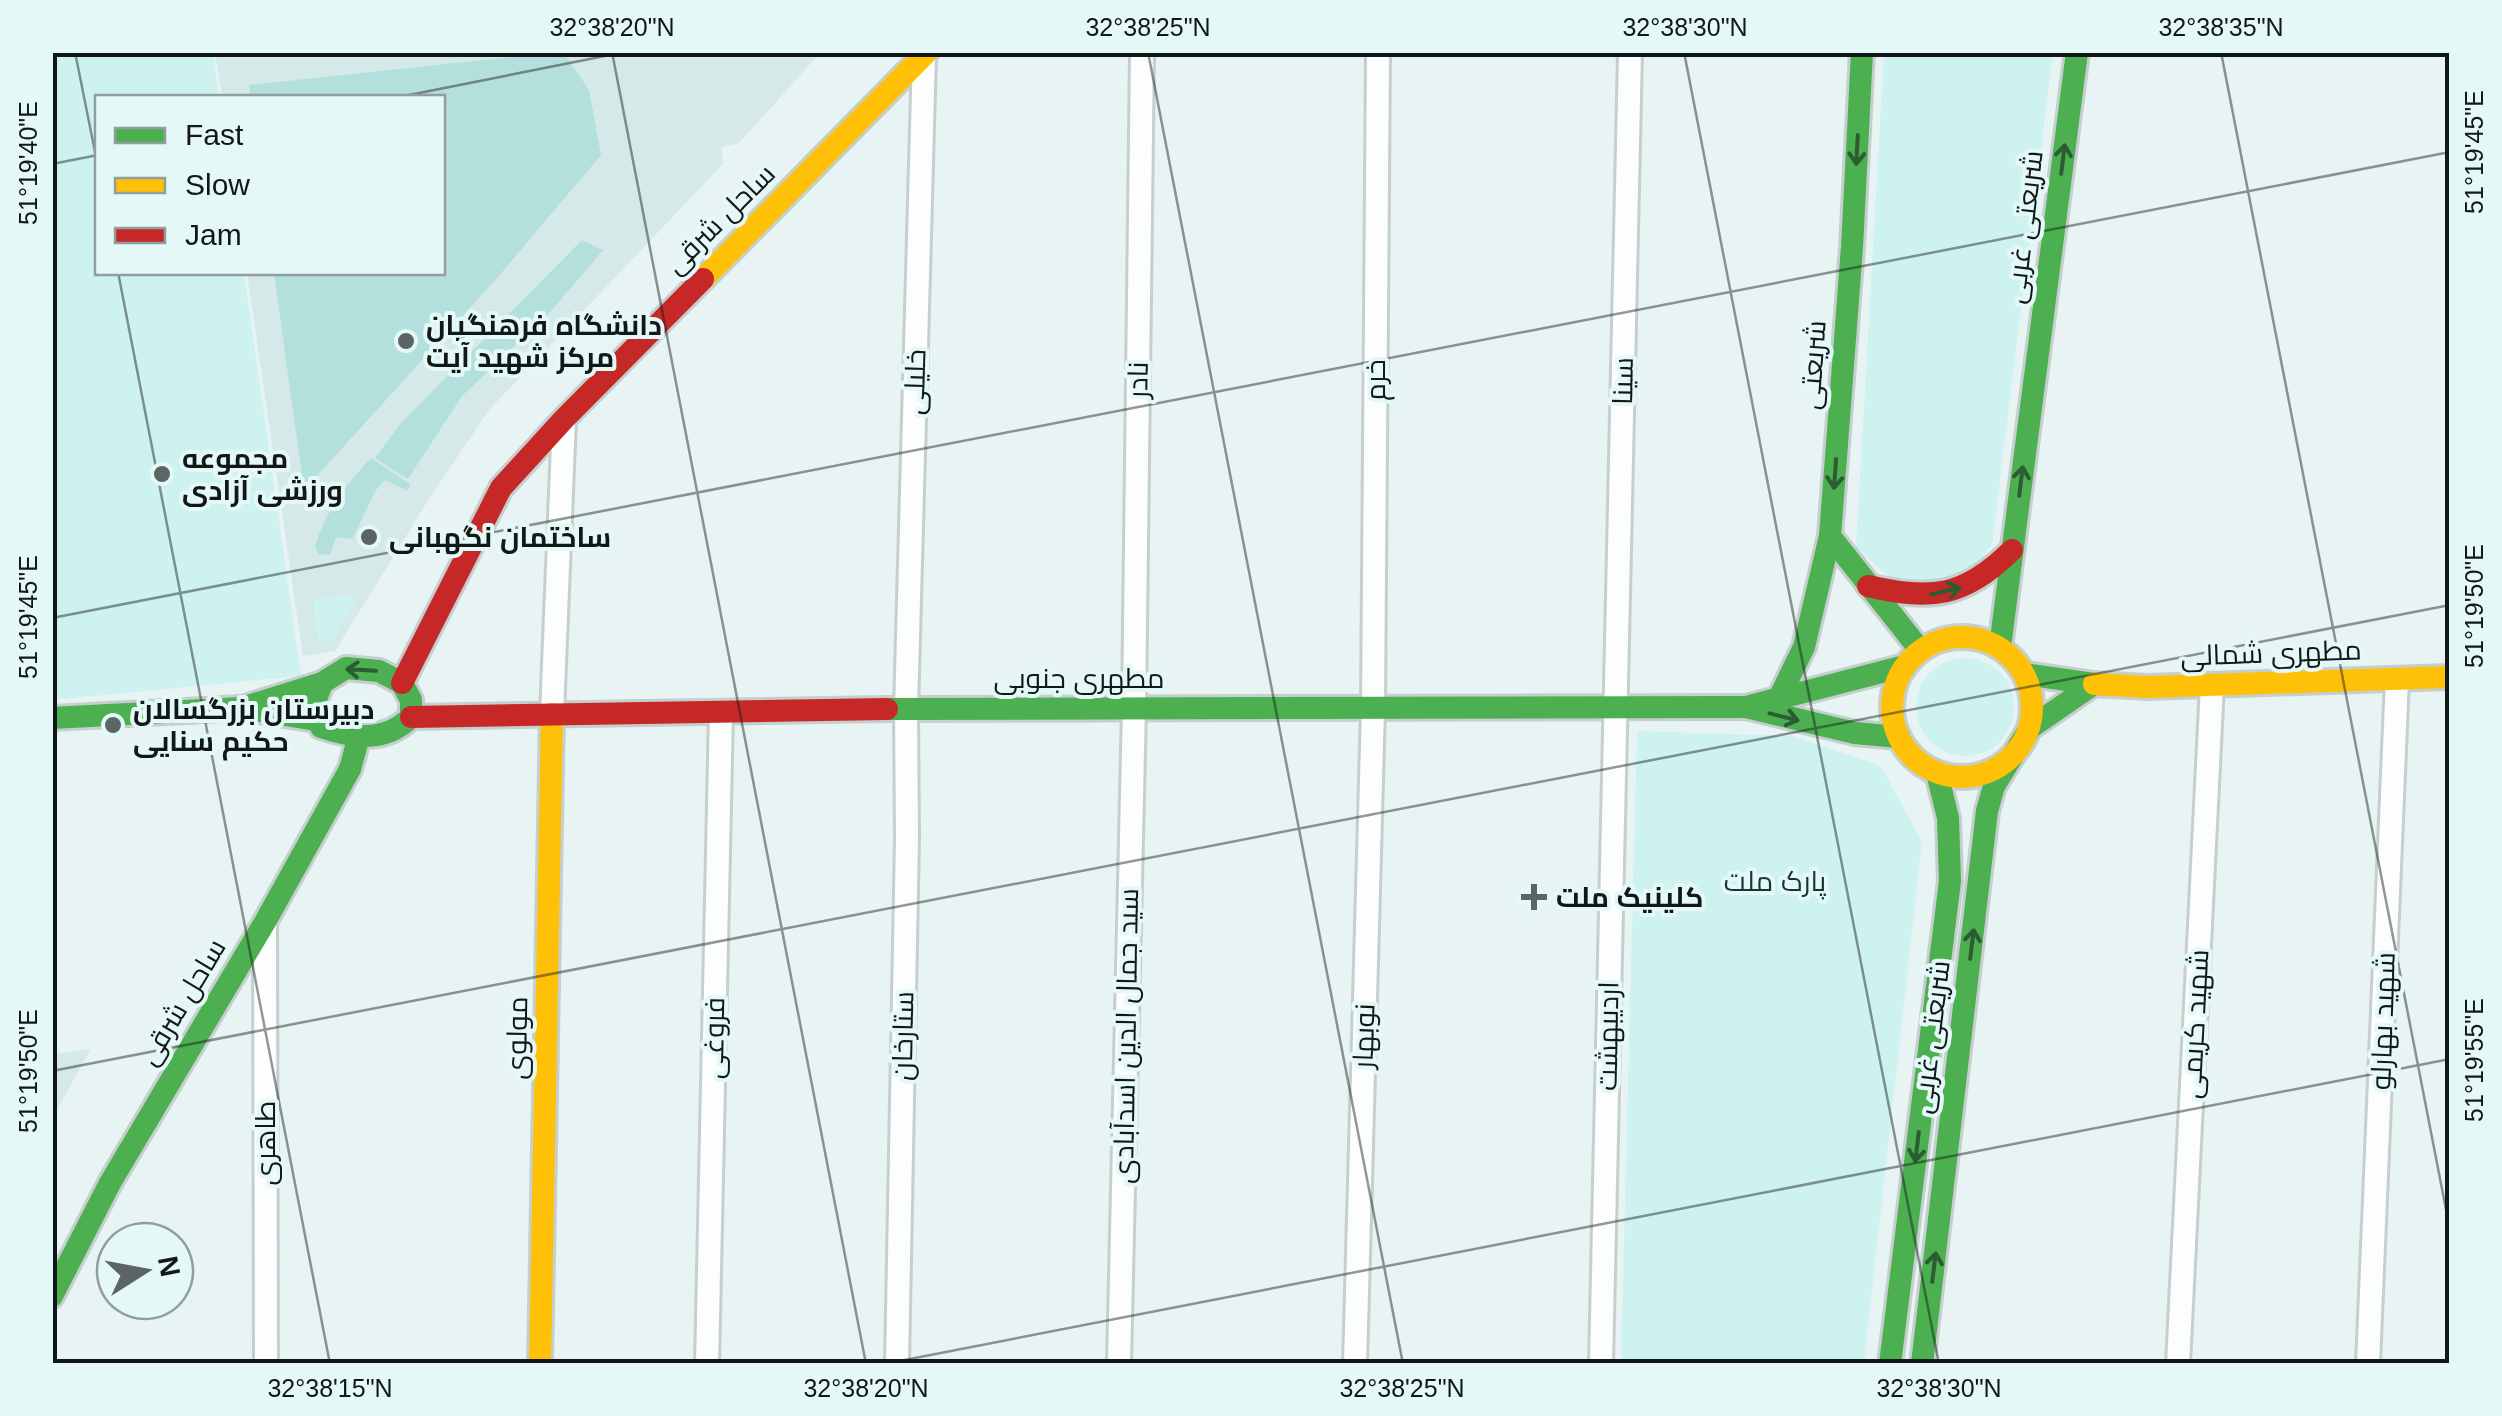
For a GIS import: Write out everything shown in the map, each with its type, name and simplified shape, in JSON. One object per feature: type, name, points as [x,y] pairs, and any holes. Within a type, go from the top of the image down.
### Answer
[{"type":"street","name":"نادر","points":[[1134,708],[1142,52]]},
{"type":"street","name":"خرم","points":[[1373,708],[1378,52]]},
{"type":"street","name":"سینا","points":[[1616,709],[1630,52]]},
{"type":"street","name":"شریعتی","points":[[1780,696],[1804,647],[1830,536],[1862,52]]},
{"type":"street","name":"شریعتی غربی","points":[[2000,648],[2076,52]]},
{"type":"street","name":"ساحل شرقی","points":[[402,683],[501,488],[564,419],[926,54]]},
{"type":"street","name":"خلیلی","points":[[906,709],[926,54]]},
{"type":"street","points":[[552,714],[564,419]]},
{"type":"street","points":[[1830,536],[1868,586],[1913,658]]},
{"type":"street","points":[[1868,586],[1909,597],[1942,594],[1969,586],[1992,572],[2012,550]]},
{"type":"street","points":[[1746,707],[1913,658],[1939,640],[1960,636],[1981,638],[2000,648],[2025,674],[2033,710],[2030,728]]},
{"type":"street","points":[[1913,658],[1896,685],[1892,703],[1899,738],[1922,764],[1937,773],[1977,776],[2012,757]]},
{"type":"street","points":[[242,708],[322,683],[346,668],[379,671],[402,683],[411,700],[411,716],[391,734],[359,736],[321,727],[316,720],[316,690],[322,683]]},
{"type":"street","name":"مطهری شمالی","points":[[2025,674],[2148,687],[2450,677]]},
{"type":"street","name":"شهید بهارلو","points":[[2368,1364],[2398,679]]},
{"type":"street","points":[[2030,728],[2094,684]]},
{"type":"street","name":"شهید کریمی","points":[[2178,1364],[2212,685]]},
{"type":"street","points":[[1988,811],[2047,743],[2074,722],[2100,706],[2148,687]]},
{"type":"street","name":"مطهری جنوبی","points":[[411,716],[906,709],[1746,707]]},
{"type":"street","points":[[1746,707],[1854,733],[1899,738]]},
{"type":"street","points":[[52,718],[242,708],[316,720]]},
{"type":"street","name":"سید جمال الدین اسدآبادی","points":[[1119,1364],[1134,708]]},
{"type":"street","name":"نوبهار","points":[[1355,1364],[1373,708]]},
{"type":"street","name":"ستارخان","points":[[897,1364],[906,709]]},
{"type":"street","name":"اردیبهشت","points":[[1601,1364],[1616,709]]},
{"type":"street","name":"فروغی","points":[[707,1364],[722,712]]},
{"type":"street","name":"مولوی","points":[[540,1364],[552,714]]},
{"type":"street","name":"شریعتی غربی","points":[[1922,1364],[1988,811],[1994,786],[2030,728]]},
{"type":"street","name":"ساحل شرقی","points":[[52,1296],[110,1183],[265,922],[350,769],[359,736]]},
{"type":"street","name":"شریعتی غربی","points":[[1890,1364],[1950,881],[1948,818],[1937,773]]},
{"type":"street","name":"طاهری","points":[[265,922],[266,1364]]},
{"type":"shaded area","name":"دانشگاه فرهنگیان مرکز شهید آیت","points":[[215,53],[820,53],[739,143],[721,147],[723,164],[489,410],[335,651],[303,656],[247,275],[445,275],[445,95],[222,95]]},
{"type":"shaded area","points":[[564,53],[589,90],[601,155],[497,278],[304,490],[274,275],[445,275],[445,95],[250,95],[249,85]]},
{"type":"shaded area","points":[[582,240],[603,250],[551,311],[462,396],[408,479],[375,458],[400,424]]},
{"type":"shaded area","points":[[371,458],[410,484],[408,491],[385,480],[352,539],[336,537],[330,555],[319,554],[315,547],[331,510]]},
{"type":"shaded area","points":[[91,1049],[53,1116],[53,1054]]},
{"type":"green space","name":"مجموعه ورزشی آزادی","points":[[53,53],[213,53],[219,95],[95,95],[95,275],[244,275],[301,676],[53,700]]},
{"type":"green space","points":[[1884,53],[2053,53],[1992,545],[1955,587],[1895,583],[1856,547]]},
{"type":"green space","points":[[350,595],[357,598],[333,639],[318,642],[313,600]]},
{"type":"green space","points":[[1965,658],[1984,661],[2000,672],[2011,688],[2011,726],[2000,742],[1984,753],[1965,756],[1946,753],[1930,742],[1919,726],[1916,707],[1919,688],[1930,672],[1946,661]]},
{"type":"green space","name":"پارک ملت","points":[[1637,731],[1793,736],[1881,766],[1922,842],[1864,1363],[1621,1363]]},
{"type":"traffic: fast","points":[[1862,52],[1830,536],[1920,650]]},
{"type":"traffic: fast","points":[[2000,647],[2077,52]]},
{"type":"traffic: fast","points":[[1780,696],[1804,647],[1830,536]]},
{"type":"traffic: fast","points":[[1899,737],[1855,733],[1746,707],[1905,666]]},
{"type":"traffic: fast","points":[[242,708],[322,683],[346,668],[379,671],[402,683],[411,700],[411,717],[391,731],[369,736],[321,727],[314,705],[322,683]]},
{"type":"traffic: fast","points":[[1922,1364],[1987,811],[1994,786],[2030,728],[2094,684],[2025,674]]},
{"type":"traffic: fast","points":[[887,709],[1746,707]]},
{"type":"traffic: fast","points":[[52,718],[242,708],[316,720]]},
{"type":"traffic: fast","points":[[52,1296],[110,1183],[265,922],[350,769],[359,736]]},
{"type":"traffic: fast","points":[[1890,1364],[1950,881],[1948,818],[1937,773]]},
{"type":"traffic: slow","points":[[703,279],[927,52]]},
{"type":"traffic: slow","points":[[1962,637],[1989,642],[2012,657],[2027,680],[2032,707],[2027,734],[2012,757],[1989,772],[1962,777],[1935,772],[1912,757],[1897,734],[1892,707],[1897,680],[1912,657],[1935,642],[1962,637]]},
{"type":"traffic: slow","points":[[2094,684],[2148,687],[2450,677]]},
{"type":"traffic: slow","points":[[540,1364],[552,714]]},
{"type":"traffic: jam","points":[[402,683],[501,488],[703,279]]},
{"type":"traffic: jam","points":[[1868,586],[1910,593],[1946,591],[1979,578],[2012,550]]},
{"type":"traffic: jam","points":[[411,717],[887,709]]},
{"type":"place","name":"دانشگاه فرهنگیان مرکز شهید آیت","points":[[406,341]]},
{"type":"place","name":"مجموعه ورزشی آزادی","points":[[162,474]]},
{"type":"place","name":"ساختمان نگهبانی","points":[[369,537]]},
{"type":"place","name":"دبیرستان بزرگسالان حکیم سنایی","points":[[113,725]]},
{"type":"place","name":"کلینیک ملت","points":[[1534,897]]}]
